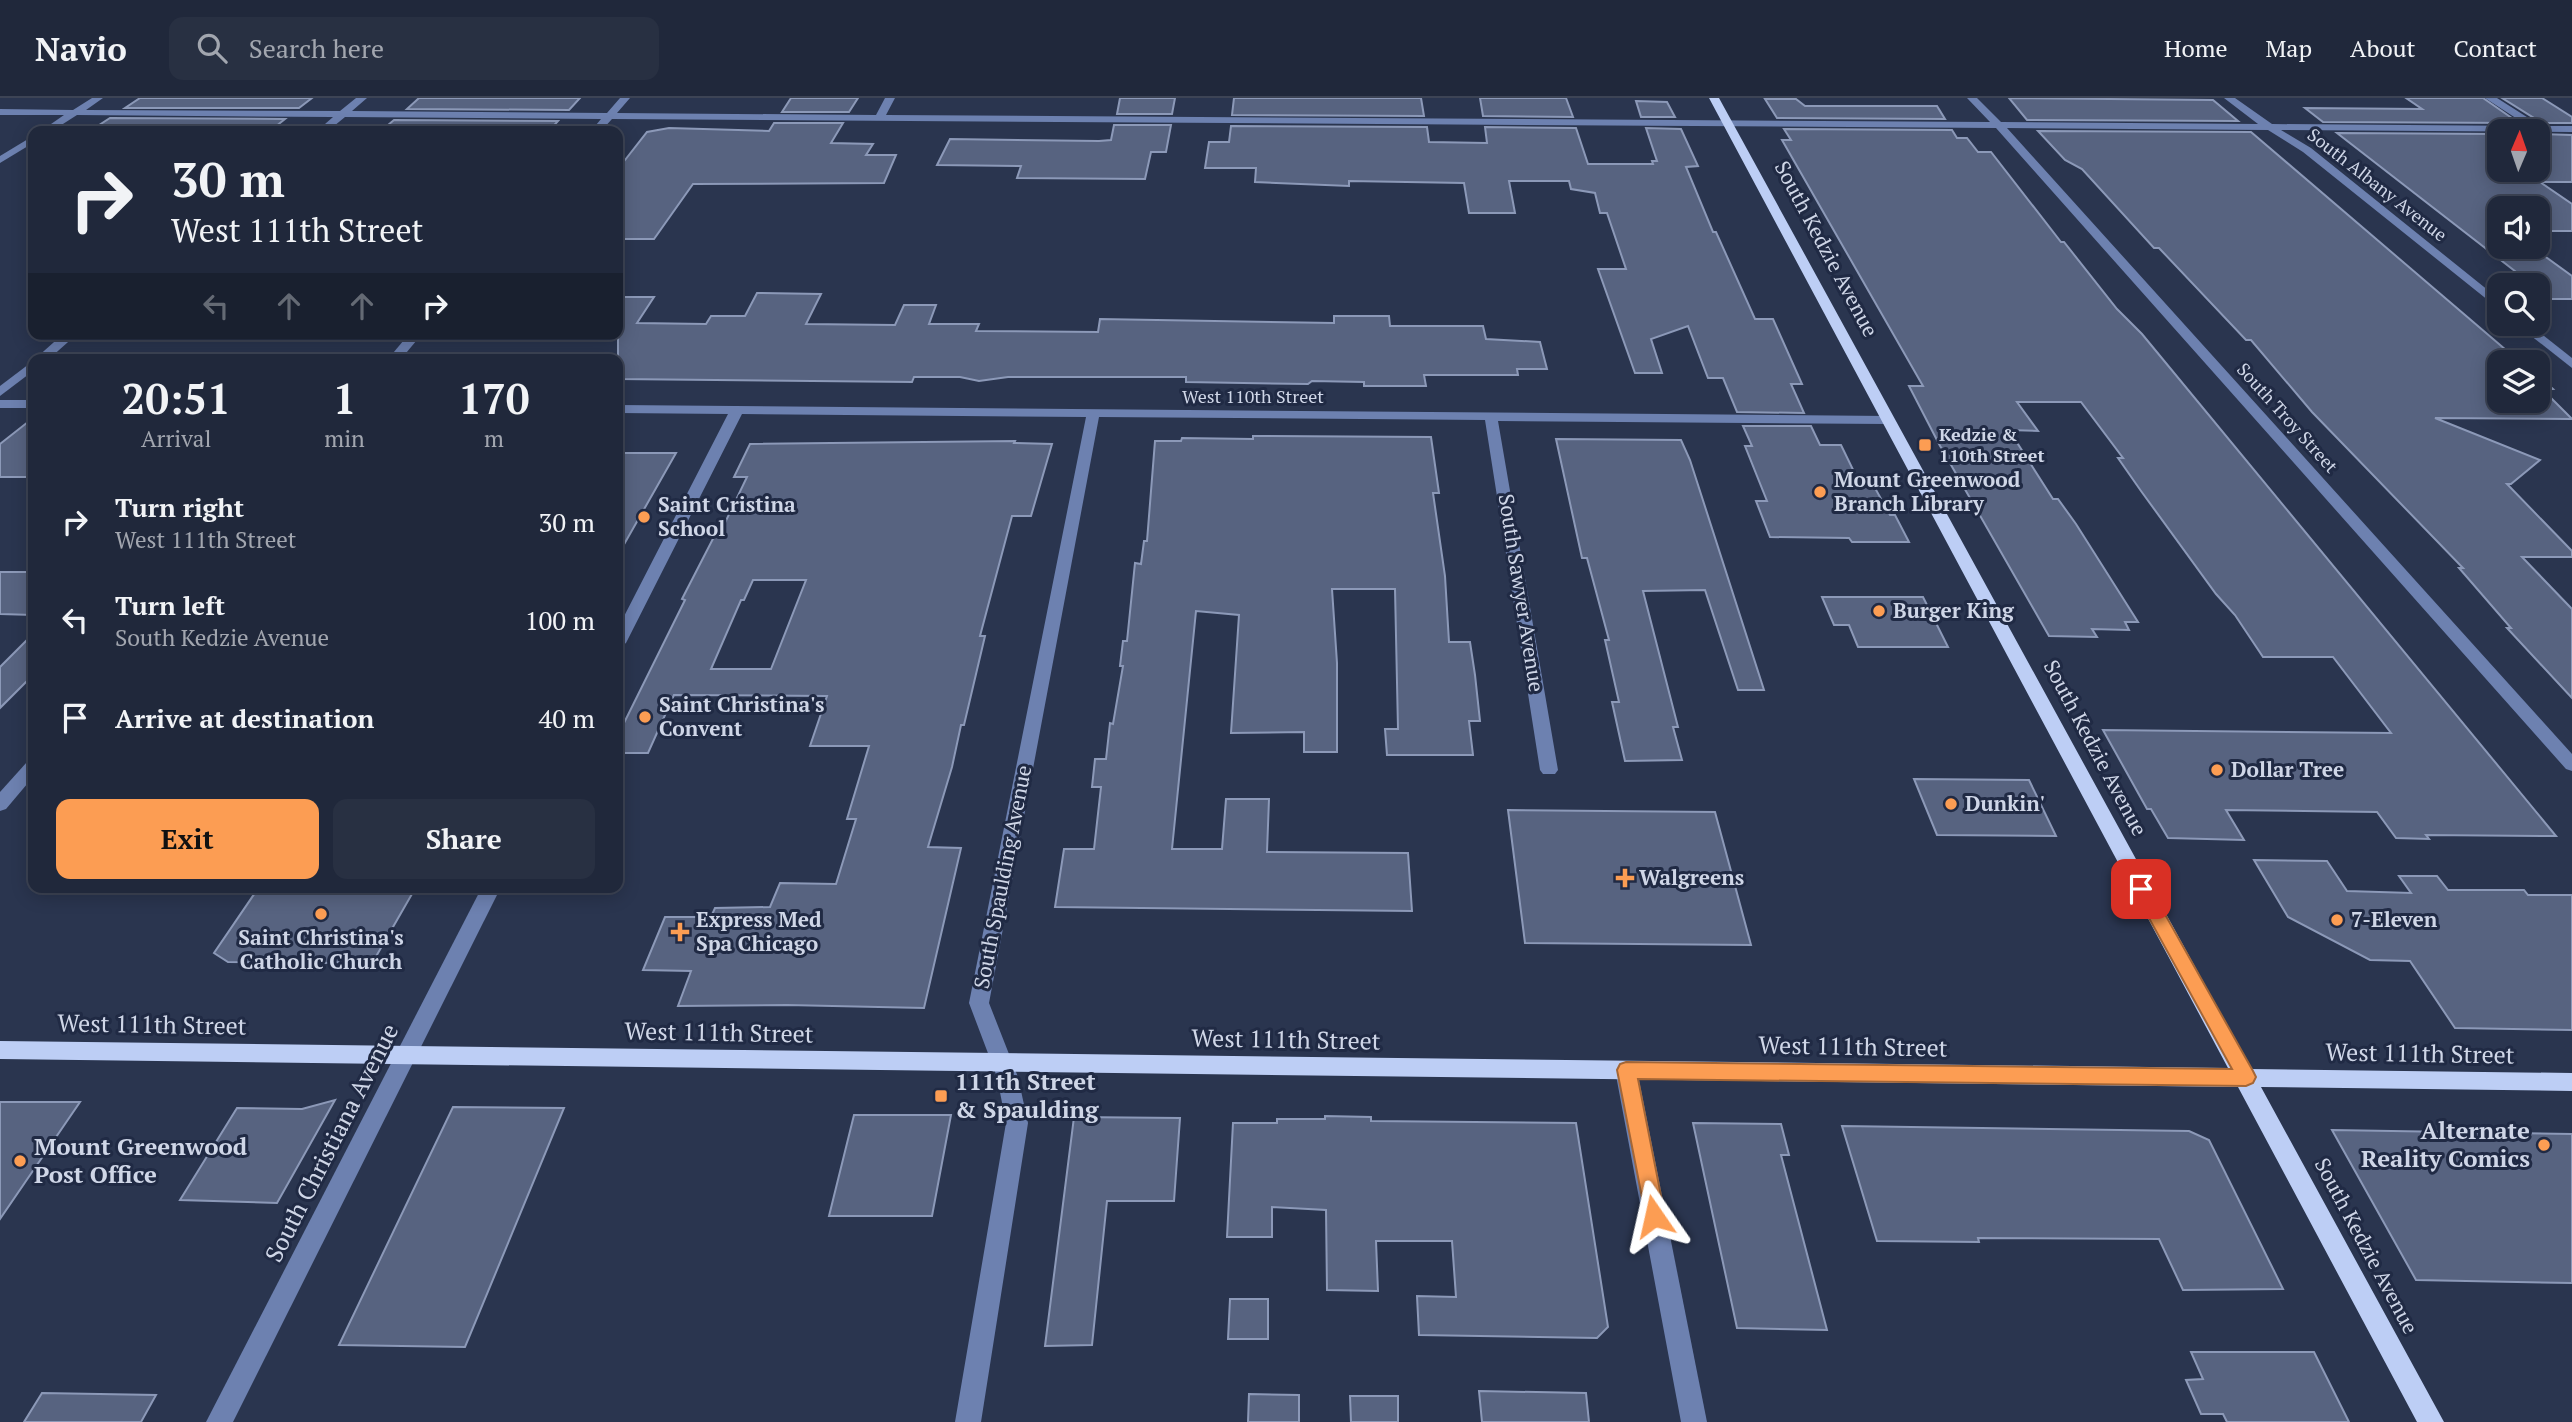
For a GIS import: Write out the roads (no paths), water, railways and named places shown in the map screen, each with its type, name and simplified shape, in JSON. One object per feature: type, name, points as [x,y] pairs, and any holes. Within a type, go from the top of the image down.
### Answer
[{"type":"main road","name":"South Kedzie Avenue","points":[[1714,98],[2431,1422]]},
{"type":"main road","name":"West 111th Street","points":[[0,1050],[2572,1082]]},
{"type":"street","points":[[54,126],[98,98]]},
{"type":"street","points":[[327,126],[362,98]]},
{"type":"street","points":[[601,126],[625,98]]},
{"type":"street","points":[[880,117],[891,98]]},
{"type":"street","name":"South Troy Street","points":[[1972,98],[2572,765]]},
{"type":"street","name":"South Albany Avenue","points":[[2229,98],[2307,150],[2487,295]]},
{"type":"street","points":[[2490,98],[2523,119]]},
{"type":"street","points":[[0,112],[2487,129]]},
{"type":"street","points":[[2550,129],[2572,129]]},
{"type":"street","points":[[0,160],[28,142]]},
{"type":"street","points":[[2537,336],[2572,364]]},
{"type":"street","points":[[47,354],[64,340]]},
{"type":"street","points":[[398,354],[411,340]]},
{"type":"street","points":[[0,392],[28,369]]},
{"type":"street","points":[[0,404],[28,404]]},
{"type":"street","name":"West 110th Street","points":[[623,409],[1888,420]]},
{"type":"street","points":[[623,633],[737,410]]},
{"type":"street","name":"South Spaulding Avenue","points":[[968,1422],[1017,1123],[1003,1062],[979,1003],[1093,413]]},
{"type":"street","name":"South Sawyer Avenue","points":[[1492,416],[1549,770]]},
{"type":"street","points":[[0,804],[28,772]]},
{"type":"street","name":"South Christiana Avenue","points":[[219,1422],[489,893]]},
{"type":"street","points":[[1626,1070],[1693,1422]]},
{"type":"place","name":"Kedzie & 110th Street","points":[[1925,445]]},
{"type":"place","name":"Mount Greenwood Branch Library","points":[[1820,492]]},
{"type":"place","name":"Saint Cristina School","points":[[644,517]]},
{"type":"place","name":"Burger King","points":[[1879,611]]},
{"type":"place","name":"Saint Christina's Convent","points":[[645,717]]},
{"type":"place","name":"Dollar Tree","points":[[2217,770]]},
{"type":"place","name":"Dunkin'","points":[[1951,804]]},
{"type":"place","name":"Walgreens","points":[[1625,878]]},
{"type":"place","name":"Saint Christina's Catholic Church","points":[[321,914]]},
{"type":"place","name":"7-Eleven","points":[[2337,920]]},
{"type":"place","name":"Express Med Spa Chicago","points":[[680,932]]},
{"type":"place","name":"111th Street & Spaulding","points":[[941,1096]]},
{"type":"place","name":"Alternate Reality Comics","points":[[2544,1145]]},
{"type":"place","name":"Mount Greenwood Post Office","points":[[20,1161]]}]
